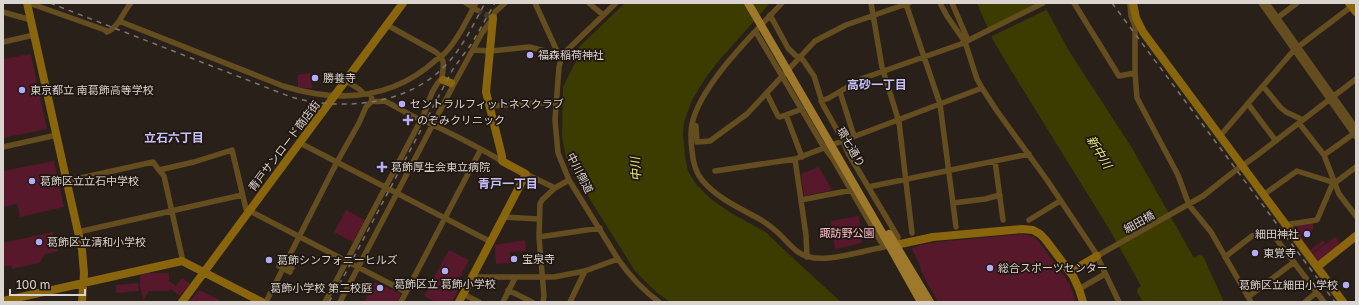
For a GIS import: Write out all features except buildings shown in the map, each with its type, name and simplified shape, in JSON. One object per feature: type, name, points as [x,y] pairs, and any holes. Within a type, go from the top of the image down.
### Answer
[{"type":"main road","name":"環七通り","points":[[748,3],[887,235]]},
{"type":"main road","name":"環七通り","points":[[754,3],[887,235],[922,302]]},
{"type":"main road","name":"環七通り","points":[[893,246],[930,302]]},
{"type":"street","points":[[82,302],[83,258],[28,3],[107,32],[111,30],[119,21],[130,3]]},
{"type":"street","name":"青戸サンロード商店街","points":[[182,302],[403,3]]},
{"type":"street","points":[[119,21],[283,86],[300,92],[334,97],[371,93],[387,89],[404,83],[424,70],[441,56],[454,41],[475,7],[466,3]]},
{"type":"street","points":[[340,302],[433,125],[448,81],[473,50],[495,12],[505,3]]},
{"type":"street","points":[[535,3],[557,51],[562,55]]},
{"type":"street","points":[[589,3],[603,15]]},
{"type":"street","points":[[562,55],[616,3]]},
{"type":"street","points":[[782,3],[733,57],[714,81],[700,104],[692,124],[691,142],[692,155],[696,169],[702,180],[734,205],[770,226],[797,252],[807,257],[824,258],[893,246],[933,237],[1029,229],[1042,236],[1070,272],[1079,288],[1083,302]]},
{"type":"street","points":[[871,3],[883,71],[898,120],[912,233]]},
{"type":"street","points":[[940,3],[947,16],[967,40]]},
{"type":"street","points":[[952,3],[967,40],[977,79],[982,88],[996,111],[1029,154],[1060,201],[1101,254],[1105,274],[1119,302]]},
{"type":"street","points":[[821,101],[840,92],[861,79],[967,40],[1043,3]]},
{"type":"street","points":[[1074,3],[1119,76],[1135,73]]},
{"type":"street","points":[[1132,3],[1131,16],[1135,26],[1135,73],[1137,98],[1175,168],[1189,205],[1211,232],[1250,300],[1294,262]]},
{"type":"street","points":[[1132,3],[1136,18],[1143,32],[1284,225],[1343,302]]},
{"type":"street","points":[[1261,3],[1276,19]]},
{"type":"street","points":[[1267,3],[1296,49],[1355,132],[1324,155]]},
{"type":"street","points":[[1276,19],[1297,3]]},
{"type":"street","points":[[692,124],[696,126],[697,142],[710,141],[747,114],[815,41],[846,25],[908,4],[940,104],[956,227]]},
{"type":"street","points":[[1220,136],[1296,49],[1353,5]]},
{"type":"street","points":[[3,12],[31,20]]},
{"type":"street","points":[[770,16],[788,48],[802,60],[814,76],[821,101],[848,153],[898,237],[893,246]]},
{"type":"street","points":[[492,18],[491,51],[486,90],[502,161]]},
{"type":"street","points":[[387,25],[441,56],[444,61],[448,81]]},
{"type":"street","points":[[756,32],[882,242],[893,246]]},
{"type":"street","points":[[3,42],[34,35]]},
{"type":"street","points":[[473,50],[491,51],[529,47],[562,55]]},
{"type":"street","name":"中川側道","points":[[562,55],[559,67],[555,120],[558,153],[569,180],[626,271],[639,285],[659,302]]},
{"type":"street","name":"細田橋","points":[[1101,254],[1203,196],[1356,79]]},
{"type":"street","points":[[346,81],[364,94]]},
{"type":"street","points":[[325,302],[421,120],[430,96],[437,83],[448,81]]},
{"type":"street","points":[[1263,86],[1280,107],[1301,121],[1324,155],[1339,194],[1356,216]]},
{"type":"street","points":[[715,171],[796,158],[982,88]]},
{"type":"street","points":[[840,92],[854,136]]},
{"type":"street","points":[[371,93],[372,101]]},
{"type":"street","points":[[767,94],[778,116],[780,117],[802,109]]},
{"type":"street","points":[[372,101],[384,101],[555,188]]},
{"type":"street","points":[[266,302],[366,107],[372,101]]},
{"type":"street","points":[[490,106],[556,102]]},
{"type":"street","points":[[1248,104],[1276,141]]},
{"type":"street","points":[[786,115],[802,156]]},
{"type":"street","points":[[3,147],[57,135]]},
{"type":"street","points":[[300,143],[491,242]]},
{"type":"street","points":[[403,301],[406,292],[480,149]]},
{"type":"street","points":[[160,170],[232,150],[245,208],[406,292]]},
{"type":"street","points":[[868,187],[1029,154]]},
{"type":"street","points":[[796,158],[806,235],[807,257]]},
{"type":"street","points":[[995,161],[1003,220]]},
{"type":"street","points":[[67,182],[153,162],[164,174],[182,261]]},
{"type":"street","points":[[1284,225],[1317,220],[1332,186],[1356,167]]},
{"type":"street","points":[[1263,195],[1297,171],[1335,183]]},
{"type":"street","points":[[459,302],[526,174]]},
{"type":"street","points":[[542,302],[544,296],[539,237],[540,204],[542,200],[555,188],[569,180]]},
{"type":"street","points":[[801,200],[852,190]]},
{"type":"street","points":[[78,232],[242,195]]},
{"type":"street","points":[[953,203],[985,199],[1000,195]]},
{"type":"street","points":[[1029,220],[1060,201]]},
{"type":"street","points":[[503,217],[539,219]]},
{"type":"street","points":[[539,237],[600,228]]},
{"type":"street","points":[[1225,257],[1252,236],[1271,232],[1324,302]]},
{"type":"street","points":[[1316,267],[1356,236]]},
{"type":"street","points":[[1070,272],[1101,254]]},
{"type":"street","points":[[472,276],[515,278],[563,276],[585,271],[618,258]]},
{"type":"street","points":[[3,301],[182,261],[262,302]]},
{"type":"street","points":[[280,264],[290,269]]},
{"type":"street","points":[[570,302],[585,271]]},
{"type":"street","points":[[1079,288],[1105,274]]},
{"type":"street","points":[[502,302],[515,278]]},
{"type":"street","points":[[508,290],[532,302]]},
{"type":"street","points":[[1305,302],[1317,292]]},
{"type":"street","points":[[463,294],[479,302]]},
{"type":"green space","name":"東京都立 南葛飾高等学校","points":[[31,54],[47,129],[3,138],[3,59]]},
{"type":"green space","points":[[310,73],[312,88],[298,87],[298,75]]},
{"type":"green space","name":"葛飾区立立石中学校","points":[[54,161],[64,207],[20,217],[17,204],[3,207],[3,171]]},
{"type":"green space","points":[[819,167],[832,190],[804,196],[801,174]]},
{"type":"green space","points":[[346,210],[365,220],[353,242],[334,232]]},
{"type":"green space","name":"諏訪野公園","points":[[859,216],[862,243],[835,249],[831,221]]},
{"type":"green space","points":[[1313,222],[1313,230],[1300,235],[1310,250],[1323,240],[1325,243],[1309,255],[1286,225]]},
{"type":"green space","points":[[53,232],[58,251],[45,254],[39,263],[12,269],[11,265],[3,267],[3,243]]},
{"type":"green space","name":"総合スポーツセンター","points":[[1023,234],[1034,237],[1039,242],[1070,285],[1076,302],[938,302],[923,275],[912,249],[920,245],[937,242]]},
{"type":"green space","points":[[1335,237],[1340,243],[1318,261],[1312,254]]},
{"type":"green space","points":[[525,240],[526,251],[510,252],[510,263],[496,264],[495,245]]},
{"type":"green space","points":[[449,250],[469,260],[455,287],[458,290],[452,302],[436,302],[424,296]]},
{"type":"green space","points":[[148,273],[169,273],[169,281],[176,286],[182,278],[190,284],[180,296],[171,289],[169,291],[149,291],[143,300],[140,286],[140,275]]},
{"type":"green space","name":"葛飾小学校 第二校庭","points":[[375,282],[401,294],[398,302],[364,302]]},
{"type":"green space","points":[[138,283],[139,291],[116,293],[116,285]]},
{"type":"green space","points":[[199,290],[220,300],[219,302],[189,302]]},
{"type":"water","name":"中川","points":[[625,3],[770,3],[716,64],[692,100],[684,122],[683,134],[688,171],[696,184],[711,199],[731,213],[767,233],[841,302],[670,302],[656,292],[635,271],[572,171],[566,157],[562,137],[563,87],[580,53],[579,47]]},
{"type":"water","name":"新中川","points":[[977,3],[1043,3],[1069,51],[1132,148],[1194,258],[1199,255],[1203,256],[1224,302],[1143,302],[1137,292],[1138,288],[1141,286],[1111,232],[992,38]]},
{"type":"pier","points":[[1045,3],[1048,9],[990,37],[986,29]]},
{"type":"tunnel","points":[[477,10],[491,17]]},
{"type":"railway","points":[[50,3],[291,97],[331,104],[372,102],[411,90],[428,80],[444,67],[456,52],[467,36],[485,3]]},
{"type":"railway","points":[[329,302],[453,69],[472,43],[495,3]]},
{"type":"railway","points":[[1112,3],[1335,302]]},
{"type":"place","name":"福森稲荷神社","points":[[530,55]]},
{"type":"place","name":"勝養寺","points":[[315,78]]},
{"type":"place","name":"東京都立 南葛飾高等学校","points":[[22,90]]},
{"type":"place","name":"セントラルフィットネスクラブ","points":[[402,104]]},
{"type":"place","name":"のぞみクリニック","points":[[408,120]]},
{"type":"place","name":"葛飾厚生会東立病院","points":[[382,167]]},
{"type":"place","name":"葛飾区立立石中学校","points":[[32,181]]},
{"type":"place","name":"細田神社","points":[[1307,234]]},
{"type":"place","name":"葛飾区立清和小学校","points":[[39,242]]},
{"type":"place","name":"東覚寺","points":[[1255,253]]},
{"type":"place","name":"宝泉寺","points":[[514,259]]},
{"type":"place","name":"葛飾シンフォニーヒルズ","points":[[269,260]]},
{"type":"place","name":"総合スポーツセンター","points":[[990,268]]},
{"type":"place","name":"葛飾区立 葛飾小学校","points":[[445,271]]},
{"type":"place","name":"葛飾区立細田小学校","points":[[1346,285]]},
{"type":"place","name":"葛飾小学校 第二校庭","points":[[380,288]]},
{"type":"district","name":"高砂一丁目","points":[[877,85]]},
{"type":"district","name":"立石六丁目","points":[[174,138]]},
{"type":"district","name":"青戸一丁目","points":[[508,184]]}]
